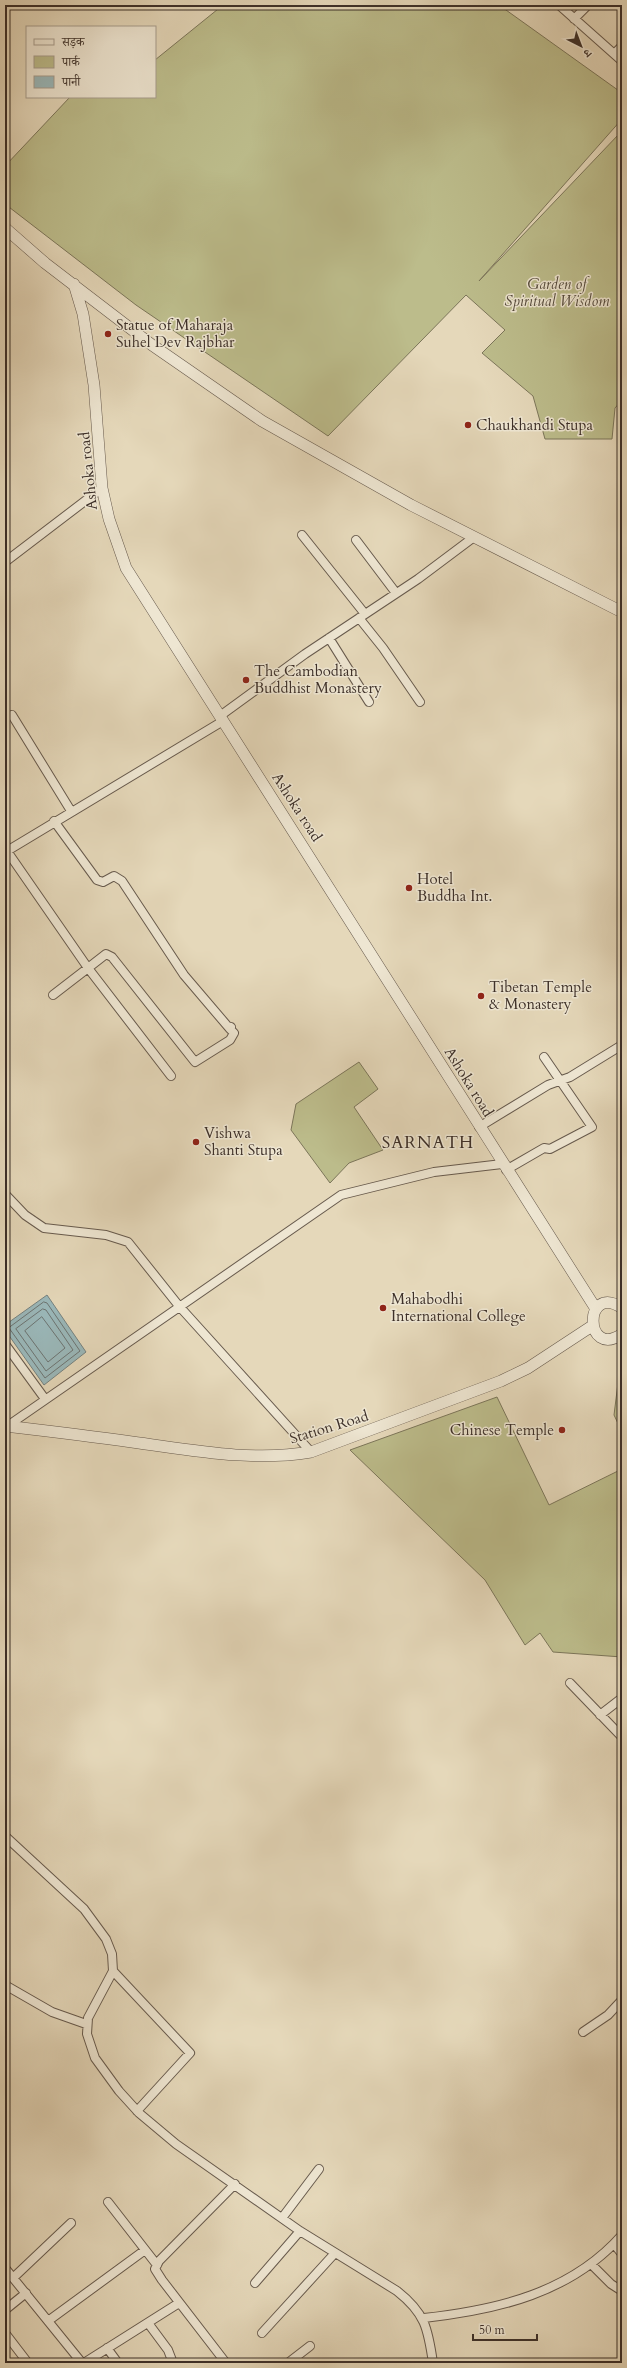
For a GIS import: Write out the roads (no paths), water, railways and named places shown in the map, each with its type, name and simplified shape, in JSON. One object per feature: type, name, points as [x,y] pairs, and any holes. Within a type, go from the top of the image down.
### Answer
[{"type":"street","points":[[559,5],[622,61]]},
{"type":"street","points":[[574,19],[588,5]]},
{"type":"street","points":[[614,54],[622,46]]},
{"type":"street","points":[[5,228],[45,263],[152,345],[262,421],[411,505],[622,612]]},
{"type":"street","name":"Ashoka road","points":[[74,284],[83,314],[94,385],[102,488],[108,518],[126,568],[504,1167],[596,1309]]},
{"type":"street","points":[[5,562],[102,488]]},
{"type":"street","points":[[302,535],[362,616],[420,702]]},
{"type":"street","points":[[171,1076],[88,968],[6,849],[71,811],[221,718],[329,638],[396,593],[474,537]]},
{"type":"street","points":[[356,540],[396,593]]},
{"type":"street","points":[[329,638],[369,702]]},
{"type":"street","points":[[12,715],[71,811]]},
{"type":"street","points":[[53,995],[106,954],[112,957],[195,1062],[230,1040],[234,1033],[184,975],[122,881],[114,876],[103,882],[97,880],[54,821]]},
{"type":"street","points":[[480,1127],[548,1085],[560,1082],[622,1045]]},
{"type":"street","points":[[5,1427],[341,1195],[434,1172],[504,1167],[544,1148],[550,1148],[592,1127],[544,1057]]},
{"type":"street","points":[[5,1194],[25,1215],[44,1228],[106,1235],[128,1242],[179,1306],[311,1452]]},
{"type":"street","points":[[622,1308],[611,1303],[605,1303],[596,1309],[593,1315],[592,1326],[596,1332],[606,1338],[617,1337],[622,1334]]},
{"type":"street","name":"Station Road","points":[[5,1427],[91,1436],[227,1455],[283,1456],[311,1452],[501,1381],[528,1368],[592,1326]]},
{"type":"street","points":[[5,1344],[45,1399]]},
{"type":"street","points":[[570,1682],[622,1737]]},
{"type":"street","points":[[600,1715],[622,1698]]},
{"type":"street","points":[[5,1836],[84,1909],[106,1939],[112,1954],[113,1971],[86,2024],[89,2045],[106,2075],[137,2111],[176,2144],[300,2231],[397,2291],[411,2302],[424,2318],[428,2328],[433,2363]]},
{"type":"street","points":[[113,1971],[190,2053],[137,2111]]},
{"type":"street","points":[[5,1984],[41,2007],[86,2024]]},
{"type":"street","points":[[583,2032],[608,2015],[622,2000]]},
{"type":"street","points":[[282,2218],[319,2169]]},
{"type":"street","points":[[156,2265],[235,2184]]},
{"type":"street","points":[[108,2202],[156,2265],[158,2274],[179,2303],[226,2363]]},
{"type":"street","points":[[13,2278],[71,2223]]},
{"type":"street","points":[[255,2283],[300,2231]]},
{"type":"street","points":[[424,2318],[465,2312],[529,2296],[569,2280],[591,2264],[622,2235]]},
{"type":"street","points":[[614,2244],[622,2254]]},
{"type":"street","points":[[48,2321],[145,2250]]},
{"type":"street","points":[[262,2333],[335,2253]]},
{"type":"street","points":[[591,2264],[611,2284],[622,2291]]},
{"type":"street","points":[[5,2268],[83,2363],[179,2303]]},
{"type":"street","points":[[5,2310],[26,2294]]},
{"type":"street","points":[[148,2323],[168,2350],[174,2363]]},
{"type":"street","points":[[5,2333],[28,2363]]},
{"type":"street","points":[[288,2363],[310,2346]]},
{"type":"street","points":[[107,2348],[118,2363]]},
{"type":"water","points":[[47,1295],[86,1352],[44,1385],[5,1330],[5,1325]]},
{"type":"place","name":"Statue of Maharaja Suhel Dev Rajbhar","points":[[108,334]]},
{"type":"place","name":"Chaukhandi Stupa","points":[[468,425]]},
{"type":"place","name":"The Cambodian Buddhist Monastery","points":[[246,680]]},
{"type":"place","name":"Hotel Buddha Int.","points":[[409,888]]},
{"type":"place","name":"Tibetan Temple & Monastery","points":[[481,996]]},
{"type":"place","name":"Vishwa Shanti Stupa","points":[[196,1142]]},
{"type":"place","name":"Mahabodhi International College","points":[[383,1308]]},
{"type":"place","name":"Chinese Temple","points":[[562,1430]]},
{"type":"district","name":"SARNATH","points":[[428,1142]]},
{"type":"park label","name":"Garden of Spiritual Wisdom","points":[[557,292]]}]
